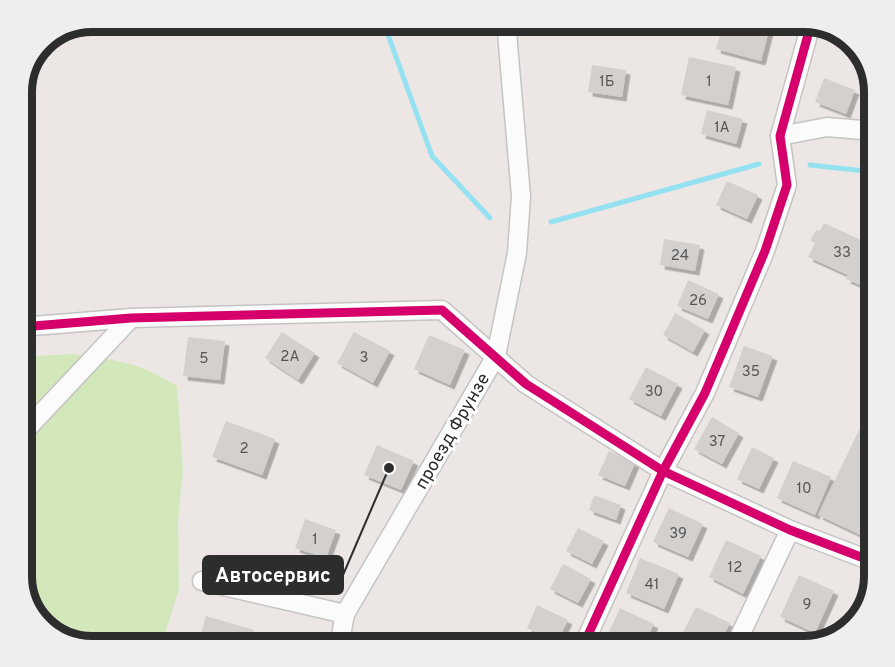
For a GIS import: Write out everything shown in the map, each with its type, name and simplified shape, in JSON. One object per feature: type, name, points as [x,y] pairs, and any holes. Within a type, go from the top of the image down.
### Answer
[{"type":"street","name":"проезд Фрунзе","points":[[341,636],[345,614],[496,356],[517,253],[521,196],[507,32]]},
{"type":"street","points":[[588,636],[663,471],[705,393],[765,251],[787,185],[780,136],[809,32]]},
{"type":"street","points":[[780,136],[827,127],[864,130]]},
{"type":"street","points":[[32,326],[131,318],[442,310],[526,384],[663,471],[790,530],[864,558]]},
{"type":"street","points":[[32,423],[131,318]]},
{"type":"street","points":[[740,636],[790,530]]},
{"type":"street","points":[[202,581],[345,614]]},
{"type":"green space","points":[[71,354],[126,363],[150,371],[177,386],[183,470],[178,519],[179,589],[164,636],[92,636],[72,632],[49,618],[38,602],[32,579],[32,356]]},
{"type":"building","points":[[721,32],[768,32],[761,61],[716,49]]},
{"type":"building","points":[[689,57],[736,67],[728,105],[681,95]]},
{"type":"building","points":[[592,65],[626,70],[622,97],[588,92]]},
{"type":"building","points":[[824,78],[855,90],[846,114],[815,102]]},
{"type":"building","points":[[707,110],[743,119],[736,144],[701,134]]},
{"type":"building","points":[[727,181],[758,195],[747,219],[716,205]]},
{"type":"building","points":[[824,223],[864,241],[864,287],[846,279],[848,275],[808,257],[815,243],[810,241],[816,230],[820,231]]},
{"type":"building","points":[[664,239],[700,245],[695,271],[660,265]]},
{"type":"building","points":[[688,280],[719,294],[708,319],[677,306]]},
{"type":"building","points":[[675,313],[705,330],[693,352],[663,335]]},
{"type":"building","points":[[282,332],[315,353],[298,380],[265,358]]},
{"type":"building","points":[[354,332],[390,351],[373,383],[337,363]]},
{"type":"building","points":[[429,335],[465,350],[450,385],[414,369]]},
{"type":"building","points":[[188,337],[225,341],[220,380],[183,376]]},
{"type":"building","points":[[744,346],[773,356],[758,397],[729,387]]},
{"type":"building","points":[[646,367],[678,384],[661,416],[629,399]]},
{"type":"building","points":[[712,417],[739,433],[722,464],[694,449]]},
{"type":"building","points":[[864,420],[864,537],[818,515]]},
{"type":"building","points":[[226,421],[275,439],[262,475],[212,457]]},
{"type":"building","points":[[377,445],[414,461],[401,490],[364,475]]},
{"type":"building","points":[[752,447],[774,458],[759,489],[737,479]]},
{"type":"building","points":[[609,451],[635,463],[625,486],[598,475]]},
{"type":"building","points":[[793,461],[831,477],[815,515],[777,498]]},
{"type":"building","points":[[594,495],[621,505],[616,520],[589,510]]},
{"type":"building","points":[[669,508],[703,524],[688,557],[653,542]]},
{"type":"building","points":[[305,519],[336,530],[326,558],[295,548]]},
{"type":"building","points":[[578,528],[604,541],[592,564],[566,551]]},
{"type":"building","points":[[726,540],[761,556],[743,594],[709,577]]},
{"type":"building","points":[[640,558],[679,574],[664,609],[626,593]]},
{"type":"building","points":[[563,564],[591,579],[578,603],[550,589]]},
{"type":"building","points":[[799,575],[834,591],[815,633],[780,617]]},
{"type":"building","points":[[537,605],[568,620],[560,636],[544,636],[527,628]]},
{"type":"building","points":[[696,607],[730,623],[723,636],[681,636]]},
{"type":"building","points":[[620,608],[654,624],[648,636],[607,636]]},
{"type":"building","points":[[206,616],[254,630],[252,636],[200,636]]},
{"type":"waterway","points":[[387,32],[432,156],[490,218]]},
{"type":"waterway","points":[[551,222],[759,164]]},
{"type":"waterway","points":[[810,165],[864,171]]},
{"type":"cycle path","points":[[588,636],[663,471],[705,393],[765,251],[787,185],[780,136],[809,32]]},
{"type":"cycle path","points":[[32,326],[131,318],[442,310],[526,384],[663,471],[790,530],[864,558]]},
{"type":"place","name":"Автосервис","points":[[389,468]]}]
